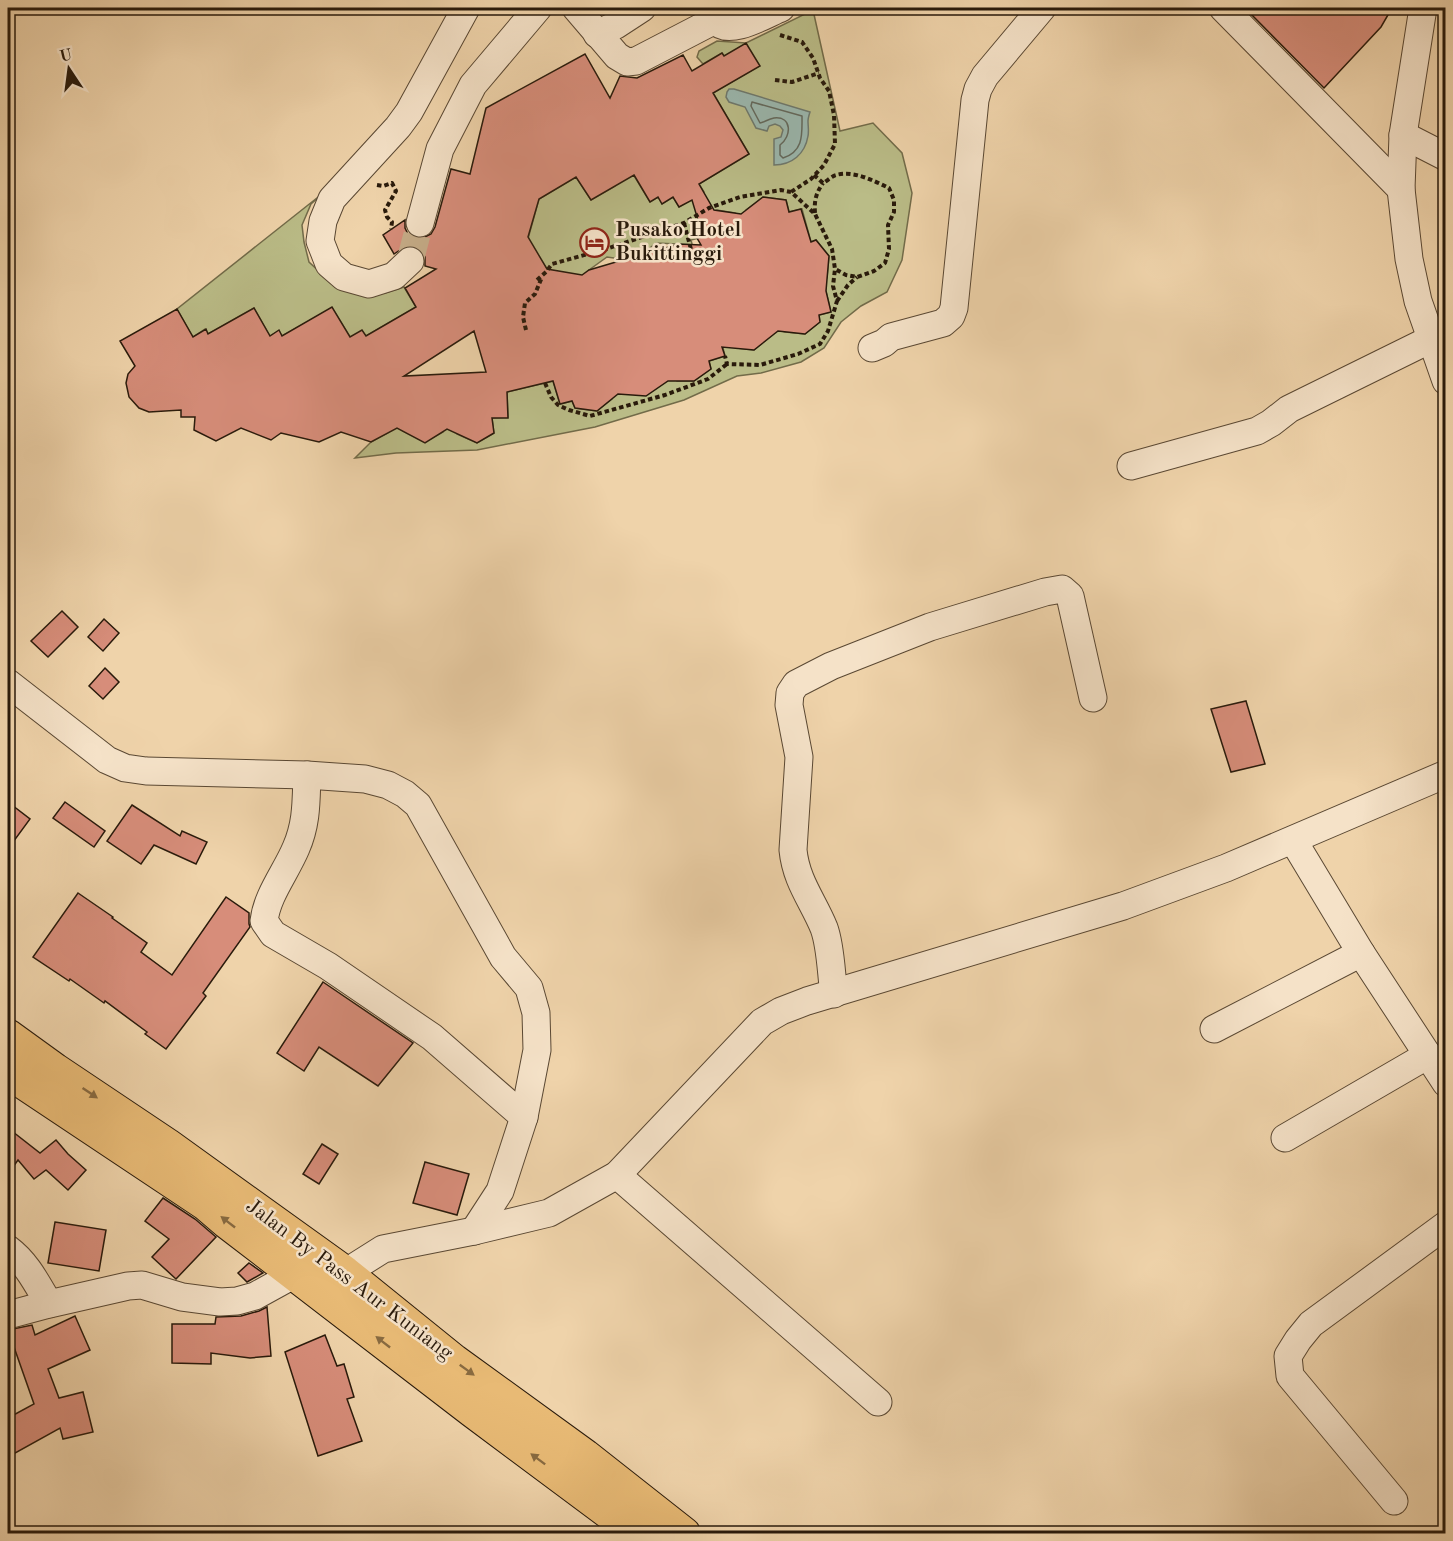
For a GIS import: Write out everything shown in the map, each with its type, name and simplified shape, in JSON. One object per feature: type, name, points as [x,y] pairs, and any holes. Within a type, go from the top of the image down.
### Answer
[{"type":"highway","name":"Jalan By Pass Aur Kuniang","points":[[8,1036],[47,1081],[473,1411],[575,1467]]},
{"type":"highway","name":"Jalan By Pass Aur Kuniang","points":[[8,1072],[47,1081],[167,1144],[345,1273],[454,1361],[630,1516],[684,1533]]},
{"type":"street","points":[[410,261],[394,276],[369,284],[344,277],[329,264],[320,241],[323,221],[332,199],[409,112],[466,8]]},
{"type":"street","points":[[420,224],[440,149],[473,85],[538,8]]},
{"type":"street","points":[[576,8],[617,56],[627,62],[636,61],[712,14],[721,25],[741,26],[774,10]]},
{"type":"street","points":[[597,34],[642,8]]},
{"type":"street","points":[[872,348],[891,338],[943,323],[951,316],[954,308],[978,89],[985,76],[1042,8]]},
{"type":"street","points":[[1223,8],[1401,189]]},
{"type":"street","points":[[1423,8],[1403,135],[1401,189],[1409,259],[1418,301],[1446,381]]},
{"type":"street","points":[[1403,135],[1446,157]]},
{"type":"street","points":[[1131,466],[1257,431],[1289,409],[1431,339]]},
{"type":"street","points":[[834,994],[828,941],[794,866],[799,757],[789,705],[790,693],[796,684],[831,666],[930,627],[1045,592],[1062,589],[1070,596],[1093,699]]},
{"type":"street","points":[[8,683],[107,760],[125,768],[146,771],[306,774],[365,779],[388,785],[405,794],[418,806],[503,957],[529,988],[536,1013],[537,1050],[524,1117],[500,1191],[474,1231]]},
{"type":"street","points":[[306,774],[305,823],[297,848],[265,909],[264,921],[273,934],[328,966],[432,1037],[524,1117]]},
{"type":"street","points":[[345,1273],[383,1249],[549,1213],[617,1175],[762,1022],[781,1011],[807,1001],[1123,906],[1227,868],[1446,774]]},
{"type":"street","points":[[1293,840],[1361,952],[1446,1083]]},
{"type":"street","points":[[1214,1029],[1361,952]]},
{"type":"street","points":[[1285,1138],[1428,1055]]},
{"type":"street","points":[[617,1175],[878,1402]]},
{"type":"street","points":[[1394,1501],[1290,1376],[1288,1356],[1311,1324],[1446,1225]]},
{"type":"street","points":[[8,1250],[17,1256],[30,1272],[49,1304]]},
{"type":"street","points":[[8,1316],[49,1304],[128,1286],[142,1285],[182,1297],[220,1302],[237,1301],[255,1296],[295,1274]]},
{"type":"path","points":[[774,10],[781,35],[802,42],[813,58],[829,91],[834,115],[835,144],[824,165],[791,192]]},
{"type":"path","points":[[775,81],[792,82],[819,73]]},
{"type":"path","points":[[361,168],[376,184],[383,186],[392,183],[396,191],[385,210],[392,222],[391,229]]},
{"type":"path","points":[[814,175],[823,183]]},
{"type":"path","points":[[545,383],[551,397],[558,405],[569,411],[590,416],[708,380],[728,364],[760,365],[798,354],[820,344],[828,331],[837,301],[848,285],[857,277],[874,271],[885,263],[889,249],[888,225],[894,212],[894,200],[889,188],[870,179],[854,175],[836,175],[823,183],[814,203],[815,214],[832,249],[835,269],[833,286],[837,301]]},
{"type":"path","points":[[537,280],[552,264],[684,223],[709,208],[740,197],[781,190],[791,192],[815,214]]},
{"type":"path","points":[[684,223],[693,257]]},
{"type":"path","points":[[835,269],[857,277]]},
{"type":"path","points":[[526,330],[523,317],[525,303],[536,294],[542,276]]},
{"type":"path","points":[[725,356],[728,364]]},
{"type":"green space","points":[[813,10],[840,131],[873,123],[902,153],[912,193],[902,260],[887,292],[861,306],[841,322],[824,348],[801,362],[761,373],[737,376],[684,400],[595,427],[477,450],[396,453],[355,458],[371,442],[389,432],[389,418],[403,417],[403,431],[425,442],[443,432],[443,420],[456,419],[457,434],[477,443],[494,433],[492,418],[508,417],[507,392],[553,381],[560,404],[572,401],[575,408],[597,411],[612,399],[610,391],[673,372],[677,381],[694,381],[711,369],[709,361],[725,356],[722,344],[754,350],[771,336],[768,327],[805,334],[820,322],[819,315],[831,312],[823,279],[827,278],[829,256],[816,240],[811,242],[802,209],[789,212],[786,200],[763,197],[746,210],[750,223],[735,213],[717,210],[699,223],[703,237],[691,240],[695,256],[682,260],[677,244],[656,243],[640,256],[643,269],[628,260],[607,257],[589,270],[593,283],[539,285],[526,246],[539,199],[576,177],[591,200],[615,186],[619,151],[650,202],[658,197],[662,204],[673,197],[679,207],[704,192],[699,184],[749,154],[713,93],[759,66],[724,56],[722,53],[703,64],[697,57],[699,51],[717,41],[746,43]]},
{"type":"green space","points":[[327,190],[311,204],[302,225],[309,262],[333,284],[385,293],[404,287],[416,307],[366,336],[350,337],[332,308],[282,336],[279,331],[270,336],[254,308],[208,334],[205,329],[193,337],[177,309]]},
{"type":"water","points":[[729,89],[810,112],[808,136],[801,153],[792,161],[774,165],[774,139],[781,137],[783,130],[775,124],[769,126],[767,131],[756,128],[745,107],[729,102],[726,97]]},
{"type":"building","points":[[1245,8],[1392,8],[1381,27],[1324,88]]},
{"type":"building","points":[[746,43],[760,66],[713,93],[749,154],[699,184],[714,210],[741,214],[763,197],[786,200],[789,212],[801,209],[811,242],[816,240],[829,256],[826,291],[831,312],[819,315],[820,322],[805,334],[778,331],[754,350],[722,347],[725,356],[709,361],[711,369],[694,381],[668,381],[646,396],[618,394],[597,411],[575,408],[572,401],[560,404],[553,381],[507,392],[508,418],[492,418],[494,433],[477,443],[447,429],[425,443],[397,428],[371,442],[341,432],[319,442],[281,433],[271,440],[241,428],[216,441],[194,430],[195,417],[181,417],[181,410],[149,412],[139,408],[129,397],[126,383],[128,374],[135,366],[120,341],[177,309],[193,337],[206,329],[208,334],[254,308],[270,336],[279,330],[282,336],[332,307],[350,337],[362,330],[366,336],[416,307],[405,288],[436,269],[425,266],[425,257],[415,246],[406,246],[394,254],[383,235],[405,220],[408,234],[415,238],[423,238],[431,234],[451,169],[470,174],[486,108],[585,54],[610,98],[620,76],[637,78],[683,55],[692,71],[722,53],[724,56]],"holes":[[[634,175],[650,202],[658,197],[662,204],[673,197],[679,207],[692,200],[703,237],[697,238],[701,245],[679,244],[641,255],[634,260],[626,259],[589,270],[582,275],[547,269],[528,237],[539,199],[576,177],[591,200]],[[474,331],[486,372],[404,376]]]},
{"type":"building","points":[[62,611],[78,627],[48,657],[31,641]]},
{"type":"building","points":[[104,619],[119,633],[103,651],[88,637]]},
{"type":"building","points":[[105,668],[119,682],[103,699],[89,686]]},
{"type":"building","points":[[1246,701],[1265,764],[1231,772],[1211,709]]},
{"type":"building","points":[[8,802],[30,819],[8,849]]},
{"type":"building","points":[[65,802],[105,831],[94,847],[53,818]]},
{"type":"building","points":[[132,805],[180,836],[182,831],[207,842],[196,864],[154,845],[141,864],[107,841]]},
{"type":"building","points":[[78,893],[147,943],[141,952],[172,975],[226,897],[249,913],[250,927],[203,993],[206,996],[166,1049],[105,1001],[104,1003],[33,957]]},
{"type":"building","points":[[323,982],[413,1043],[378,1086],[319,1047],[304,1071],[277,1053]]},
{"type":"building","points":[[8,1128],[40,1153],[56,1140],[86,1170],[68,1190],[46,1170],[34,1179],[18,1160],[8,1174]]},
{"type":"building","points":[[322,1144],[338,1154],[319,1184],[303,1174]]},
{"type":"building","points":[[425,1162],[469,1174],[457,1215],[413,1203]]},
{"type":"building","points":[[163,1198],[195,1219],[216,1237],[176,1279],[152,1257],[169,1239],[145,1221]]},
{"type":"building","points":[[55,1222],[106,1230],[99,1271],[48,1263]]},
{"type":"building","points":[[249,1263],[263,1273],[247,1282],[238,1273]]},
{"type":"building","points":[[267,1307],[271,1356],[250,1358],[211,1353],[211,1364],[172,1363],[172,1324],[215,1324],[216,1317],[241,1316]]},
{"type":"building","points":[[75,1316],[90,1350],[48,1369],[59,1398],[83,1392],[93,1432],[63,1439],[60,1428],[8,1457],[8,1418],[34,1404],[8,1330],[32,1325],[35,1335]]},
{"type":"building","points":[[325,1335],[337,1366],[344,1364],[354,1397],[347,1399],[362,1441],[318,1456],[285,1352]]},
{"type":"tunnel","points":[[410,261],[420,223]]},
{"type":"place","name":"Pusako Hotel Bukittinggi","points":[[594,242]]}]
